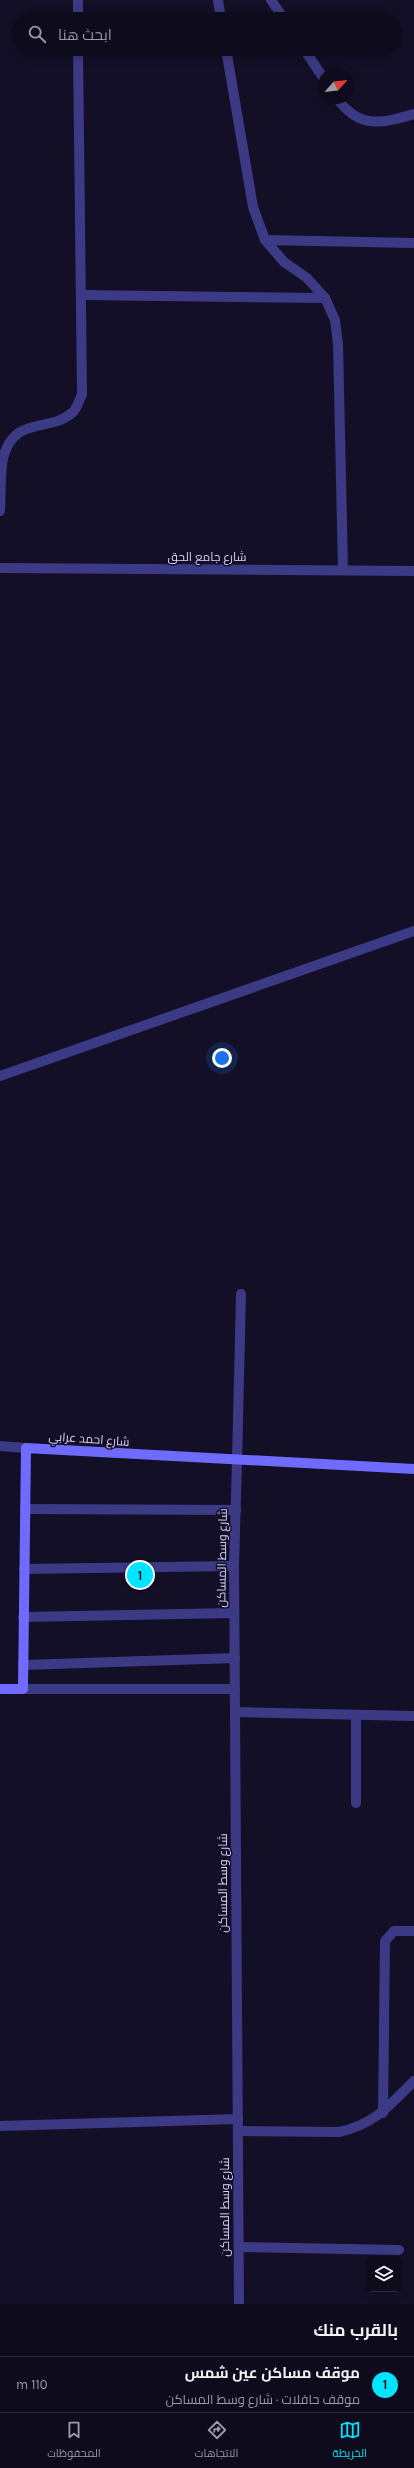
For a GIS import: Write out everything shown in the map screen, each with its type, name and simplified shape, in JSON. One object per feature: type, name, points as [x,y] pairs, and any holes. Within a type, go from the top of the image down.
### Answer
[{"type":"street","points":[[78,0],[78,12]]},
{"type":"street","points":[[218,0],[220,12]]},
{"type":"street","points":[[271,0],[279,12]]},
{"type":"street","points":[[0,511],[3,458],[12,439],[29,426],[60,420],[74,411],[82,395],[78,56]]},
{"type":"street","points":[[227,56],[253,207],[265,240],[284,262],[307,278],[325,298],[335,320],[338,344],[343,570]]},
{"type":"street","points":[[309,56],[318,70]]},
{"type":"street","points":[[343,104],[357,117],[380,123],[414,114]]},
{"type":"street","points":[[265,240],[414,243]]},
{"type":"street","points":[[81,295],[325,298]]},
{"type":"street","name":"شارع جامع الحق","points":[[0,568],[414,571]]},
{"type":"street","points":[[0,1076],[414,931]]},
{"type":"street","name":"شارع وسط المساكن","points":[[239,2304],[234,1566],[241,1294]]},
{"type":"street","points":[[0,1446],[26,1448],[23,1688]]},
{"type":"street","name":"شارع احمد عرابي","points":[[26,1448],[237,1461],[414,1469]]},
{"type":"street","points":[[25,1509],[236,1510]]},
{"type":"street","points":[[24,1569],[234,1566]]},
{"type":"street","points":[[24,1617],[234,1613]]},
{"type":"street","points":[[23,1665],[235,1658]]},
{"type":"street","points":[[0,1689],[235,1689]]},
{"type":"street","points":[[235,1712],[414,1716]]},
{"type":"street","points":[[356,1715],[356,1803]]},
{"type":"street","points":[[383,2113],[385,1941],[394,1931],[414,1931]]},
{"type":"street","points":[[238,2131],[339,2132],[367,2123],[383,2113],[414,2081]]},
{"type":"street","points":[[0,2126],[238,2119]]},
{"type":"street","points":[[239,2247],[399,2250]]},
{"type":"place","name":"موقف مساكن عين شمس","points":[[140,1575]]}]
